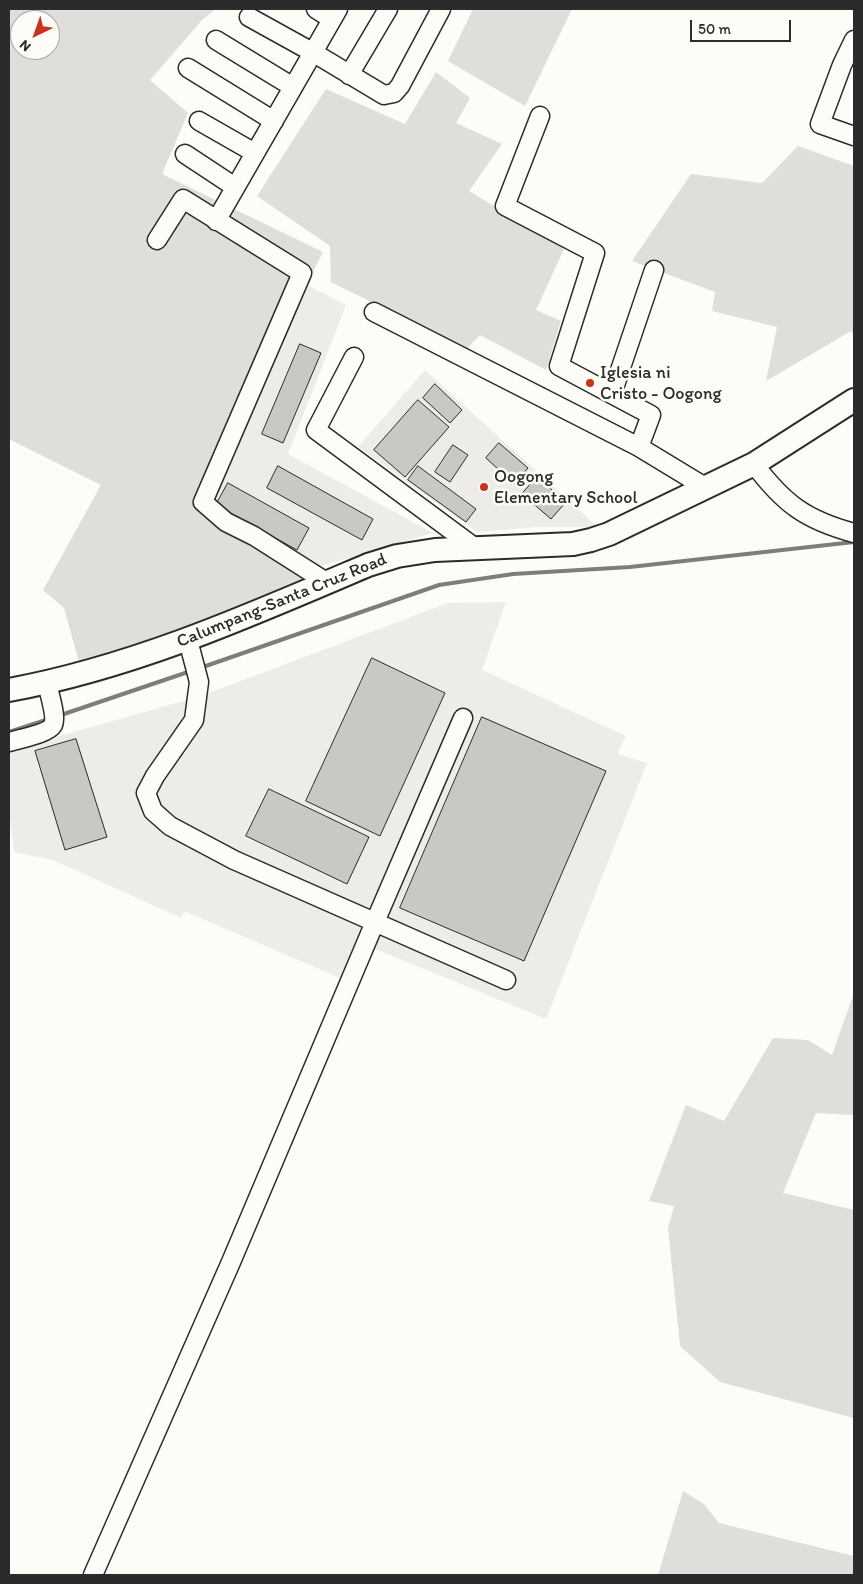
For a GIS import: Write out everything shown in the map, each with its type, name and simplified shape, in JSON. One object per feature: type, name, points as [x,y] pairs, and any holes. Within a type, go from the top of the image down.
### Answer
[{"type":"main road","name":"Calumpang-Santa Cruz Road","points":[[9,690],[47,683],[188,640],[396,556],[474,547],[554,545],[591,540],[609,534],[754,464],[854,400]]},
{"type":"street","points":[[216,220],[335,14],[316,9]]},
{"type":"street","points":[[349,75],[388,9]]},
{"type":"street","points":[[249,18],[314,53],[384,95],[394,93],[400,86],[441,9]]},
{"type":"street","points":[[216,40],[293,87]]},
{"type":"street","points":[[854,40],[842,65],[820,124],[854,136]]},
{"type":"street","points":[[188,68],[274,121]]},
{"type":"street","points":[[540,116],[505,206],[595,253],[559,366],[651,415],[639,446]]},
{"type":"street","points":[[199,120],[255,153]]},
{"type":"street","points":[[185,154],[235,187]]},
{"type":"street","points":[[157,240],[183,199],[302,273],[203,502],[226,522],[328,582]]},
{"type":"street","points":[[612,394],[654,270]]},
{"type":"street","points":[[374,312],[639,446],[706,487]]},
{"type":"street","points":[[354,357],[316,430],[474,547]]},
{"type":"street","points":[[754,464],[768,483],[804,514],[828,526],[854,533]]},
{"type":"street","points":[[188,640],[197,669],[199,690],[194,720],[155,776],[146,793],[153,811],[170,826],[234,860],[506,980]]},
{"type":"street","points":[[9,742],[48,730],[54,719],[47,683]]},
{"type":"street","points":[[94,1575],[231,1262],[464,718]]},
{"type":"shaded area","points":[[9,9],[216,9],[203,19],[150,80],[188,113],[162,174],[323,252],[193,507],[306,579],[182,629],[79,662],[64,608],[43,590],[101,485],[9,439]]},
{"type":"shaded area","points":[[473,9],[572,9],[525,106],[448,61]]},
{"type":"shaded area","points":[[436,72],[470,98],[456,123],[502,144],[469,191],[564,249],[536,310],[561,321],[546,370],[480,335],[467,349],[331,282],[330,246],[257,196],[326,89],[405,124]]},
{"type":"shaded area","points":[[798,146],[854,166],[854,336],[851,331],[766,381],[777,327],[712,311],[715,292],[632,261],[691,174],[762,183]]},
{"type":"shaded area","points":[[307,285],[346,305],[288,454],[433,533],[318,567],[209,500]]},
{"type":"shaded area","name":"Oogong Elementary School","points":[[425,370],[598,527],[537,527],[477,532],[358,447]]},
{"type":"shaded area","points":[[506,602],[482,670],[626,736],[617,754],[647,763],[546,1019],[356,941],[340,978],[184,911],[181,918],[53,860],[14,852],[9,809],[9,750],[198,697],[448,603]]},
{"type":"shaded area","points":[[854,993],[854,1115],[816,1113],[783,1193],[854,1210],[854,1418],[720,1382],[680,1346],[668,1228],[674,1206],[649,1201],[686,1105],[724,1121],[773,1038],[808,1040],[832,1055]]},
{"type":"shaded area","points":[[683,1491],[704,1504],[719,1523],[854,1556],[854,1575],[658,1575]]},
{"type":"building","points":[[300,344],[321,353],[283,443],[262,434]]},
{"type":"building","points":[[435,384],[462,410],[450,423],[423,398]]},
{"type":"building","points":[[418,400],[449,427],[405,477],[374,450]]},
{"type":"building","points":[[499,443],[528,468],[514,484],[486,458]]},
{"type":"building","points":[[453,445],[468,455],[450,482],[435,472]]},
{"type":"building","points":[[278,466],[373,519],[362,540],[267,488]]},
{"type":"building","points":[[418,466],[476,509],[466,522],[408,480]]},
{"type":"building","points":[[537,477],[566,502],[551,519],[522,494]]},
{"type":"building","points":[[228,483],[309,528],[297,550],[216,505]]},
{"type":"building","points":[[372,658],[445,693],[380,836],[306,801]]},
{"type":"building","points":[[482,717],[606,771],[524,961],[400,908]]},
{"type":"building","points":[[76,739],[107,837],[65,850],[35,751]]},
{"type":"building","points":[[269,789],[369,837],[347,884],[246,836]]},
{"type":"waterway","points":[[200,668],[439,585],[513,574],[630,567],[854,542]]},
{"type":"waterway","points":[[58,716],[191,671]]},
{"type":"waterway","points":[[9,732],[49,719]]},
{"type":"place","name":"Iglesia ni Cristo - Oogong","points":[[590,383]]},
{"type":"place","name":"Oogong Elementary School","points":[[484,487]]}]
